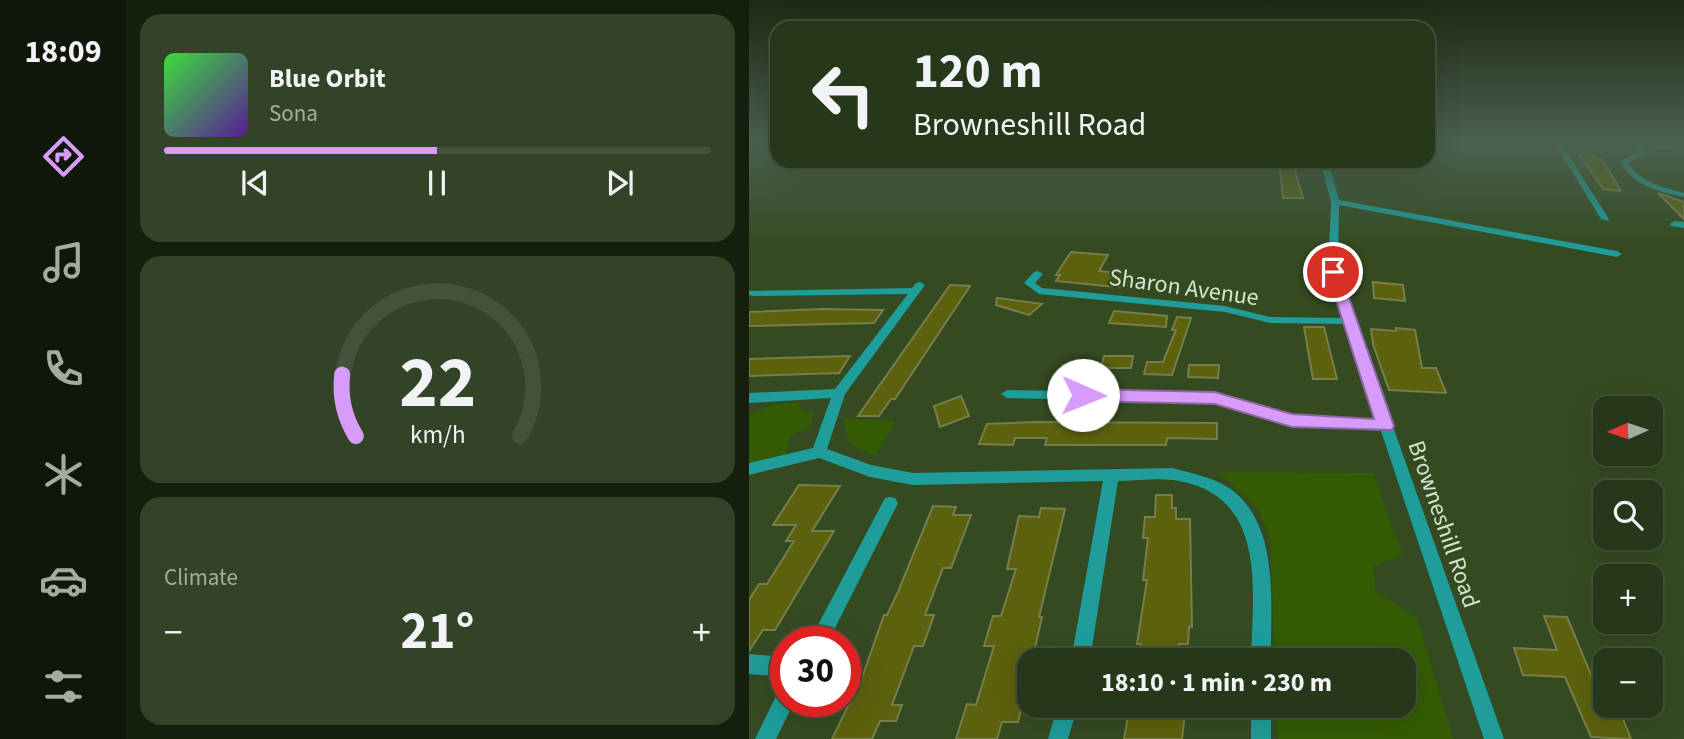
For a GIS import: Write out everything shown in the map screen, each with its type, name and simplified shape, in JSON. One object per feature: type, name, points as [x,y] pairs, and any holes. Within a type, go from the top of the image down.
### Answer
[{"type":"street","name":"Browneshill Road","points":[[1328,176],[1335,202],[1333,272],[1494,739]]},
{"type":"street","points":[[1578,176],[1605,219]]},
{"type":"street","points":[[1635,176],[1647,186],[1684,195]]},
{"type":"street","points":[[1335,202],[1617,254]]},
{"type":"street","name":"Sharon Avenue","points":[[1038,274],[1029,284],[1039,291],[1225,309],[1270,320],[1348,321]]},
{"type":"street","points":[[753,293],[917,288],[839,393],[819,452]]},
{"type":"street","points":[[749,398],[839,393]]},
{"type":"street","points":[[1007,394],[1215,398],[1292,420],[1385,426]]},
{"type":"street","points":[[749,469],[819,452],[870,471],[912,479],[1172,474],[1200,478],[1228,496],[1250,518],[1260,551],[1261,648]]},
{"type":"street","points":[[1082,648],[1112,475]]},
{"type":"street","points":[[826,626],[890,503]]},
{"type":"street","points":[[749,664],[770,666]]},
{"type":"street","points":[[765,739],[776,717]]},
{"type":"street","points":[[1058,739],[1064,718]]},
{"type":"street","points":[[1261,718],[1261,739]]},
{"type":"green space","points":[[799,402],[802,411],[814,412],[810,428],[789,436],[787,455],[749,463],[749,416],[770,405]]},
{"type":"green space","points":[[844,418],[895,421],[876,456],[851,444],[846,434]]},
{"type":"green space","points":[[1219,472],[1373,473],[1403,555],[1373,566],[1375,591],[1417,618],[1453,739],[1278,739],[1277,718],[1416,718],[1416,648],[1275,648],[1270,539],[1258,509]]},
{"type":"building","points":[[1281,176],[1297,176],[1303,198],[1283,198]]},
{"type":"building","points":[[1594,176],[1612,176],[1621,191],[1603,189]]},
{"type":"building","points":[[1658,193],[1684,202],[1684,219]]},
{"type":"building","points":[[1071,252],[1108,255],[1099,271],[1133,275],[1126,288],[1056,281],[1060,275],[1056,275]]},
{"type":"building","points":[[1373,282],[1403,285],[1405,301],[1374,298]]},
{"type":"building","points":[[950,285],[970,286],[895,399],[891,399],[879,416],[858,416]]},
{"type":"building","points":[[997,298],[1042,304],[1029,315],[996,305]]},
{"type":"building","points":[[883,310],[874,323],[749,326],[749,312]]},
{"type":"building","points":[[1114,311],[1167,316],[1166,327],[1109,323]]},
{"type":"building","points":[[1177,317],[1191,318],[1172,375],[1144,374],[1147,362],[1163,362],[1176,330],[1172,330]]},
{"type":"building","points":[[1304,327],[1324,327],[1337,379],[1313,379]]},
{"type":"building","points":[[1396,328],[1415,330],[1422,368],[1436,368],[1446,393],[1389,390],[1373,344],[1371,329],[1396,331]]},
{"type":"building","points":[[850,356],[839,373],[749,376],[749,359]]},
{"type":"building","points":[[1104,356],[1133,356],[1131,368],[1101,368]]},
{"type":"building","points":[[1189,365],[1219,365],[1218,378],[1188,377]]},
{"type":"building","points":[[961,396],[969,416],[940,427],[934,406]]},
{"type":"building","points":[[1217,423],[1217,439],[1167,438],[1166,445],[1045,445],[1047,438],[1015,438],[1013,445],[979,444],[987,424]]},
{"type":"building","points":[[799,485],[840,486],[812,531],[834,531],[777,626],[763,630],[749,651],[749,600],[759,584],[767,584],[794,541],[786,541],[796,525],[773,525]]},
{"type":"building","points":[[1156,495],[1172,495],[1172,508],[1176,508],[1176,519],[1190,519],[1192,627],[1189,627],[1188,644],[1179,644],[1179,648],[1140,648],[1141,644],[1137,644],[1147,580],[1143,580],[1148,538],[1143,538],[1145,517],[1155,517]]},
{"type":"building","points":[[933,506],[956,507],[953,515],[971,515],[951,568],[943,568],[925,615],[934,615],[923,646],[914,646],[892,705],[902,705],[896,721],[880,721],[872,739],[832,739],[843,717],[861,717],[861,679],[884,615],[887,615]]},
{"type":"building","points":[[1041,508],[1065,509],[1039,617],[1042,617],[1035,648],[1017,648],[1018,722],[1002,722],[997,739],[956,739],[967,704],[976,705],[994,646],[984,646],[993,616],[1001,616],[1016,569],[1007,569],[1019,516],[1039,517]]},
{"type":"building","points":[[1544,616],[1567,617],[1593,680],[1593,718],[1623,719],[1631,739],[1591,737],[1565,677],[1523,675],[1514,648],[1557,650]]},
{"type":"building","points":[[1128,718],[1184,718],[1182,739],[1124,739]]},
{"type":"route","points":[[1083,395],[1215,398],[1258,413],[1292,420],[1385,426],[1333,272]]}]
